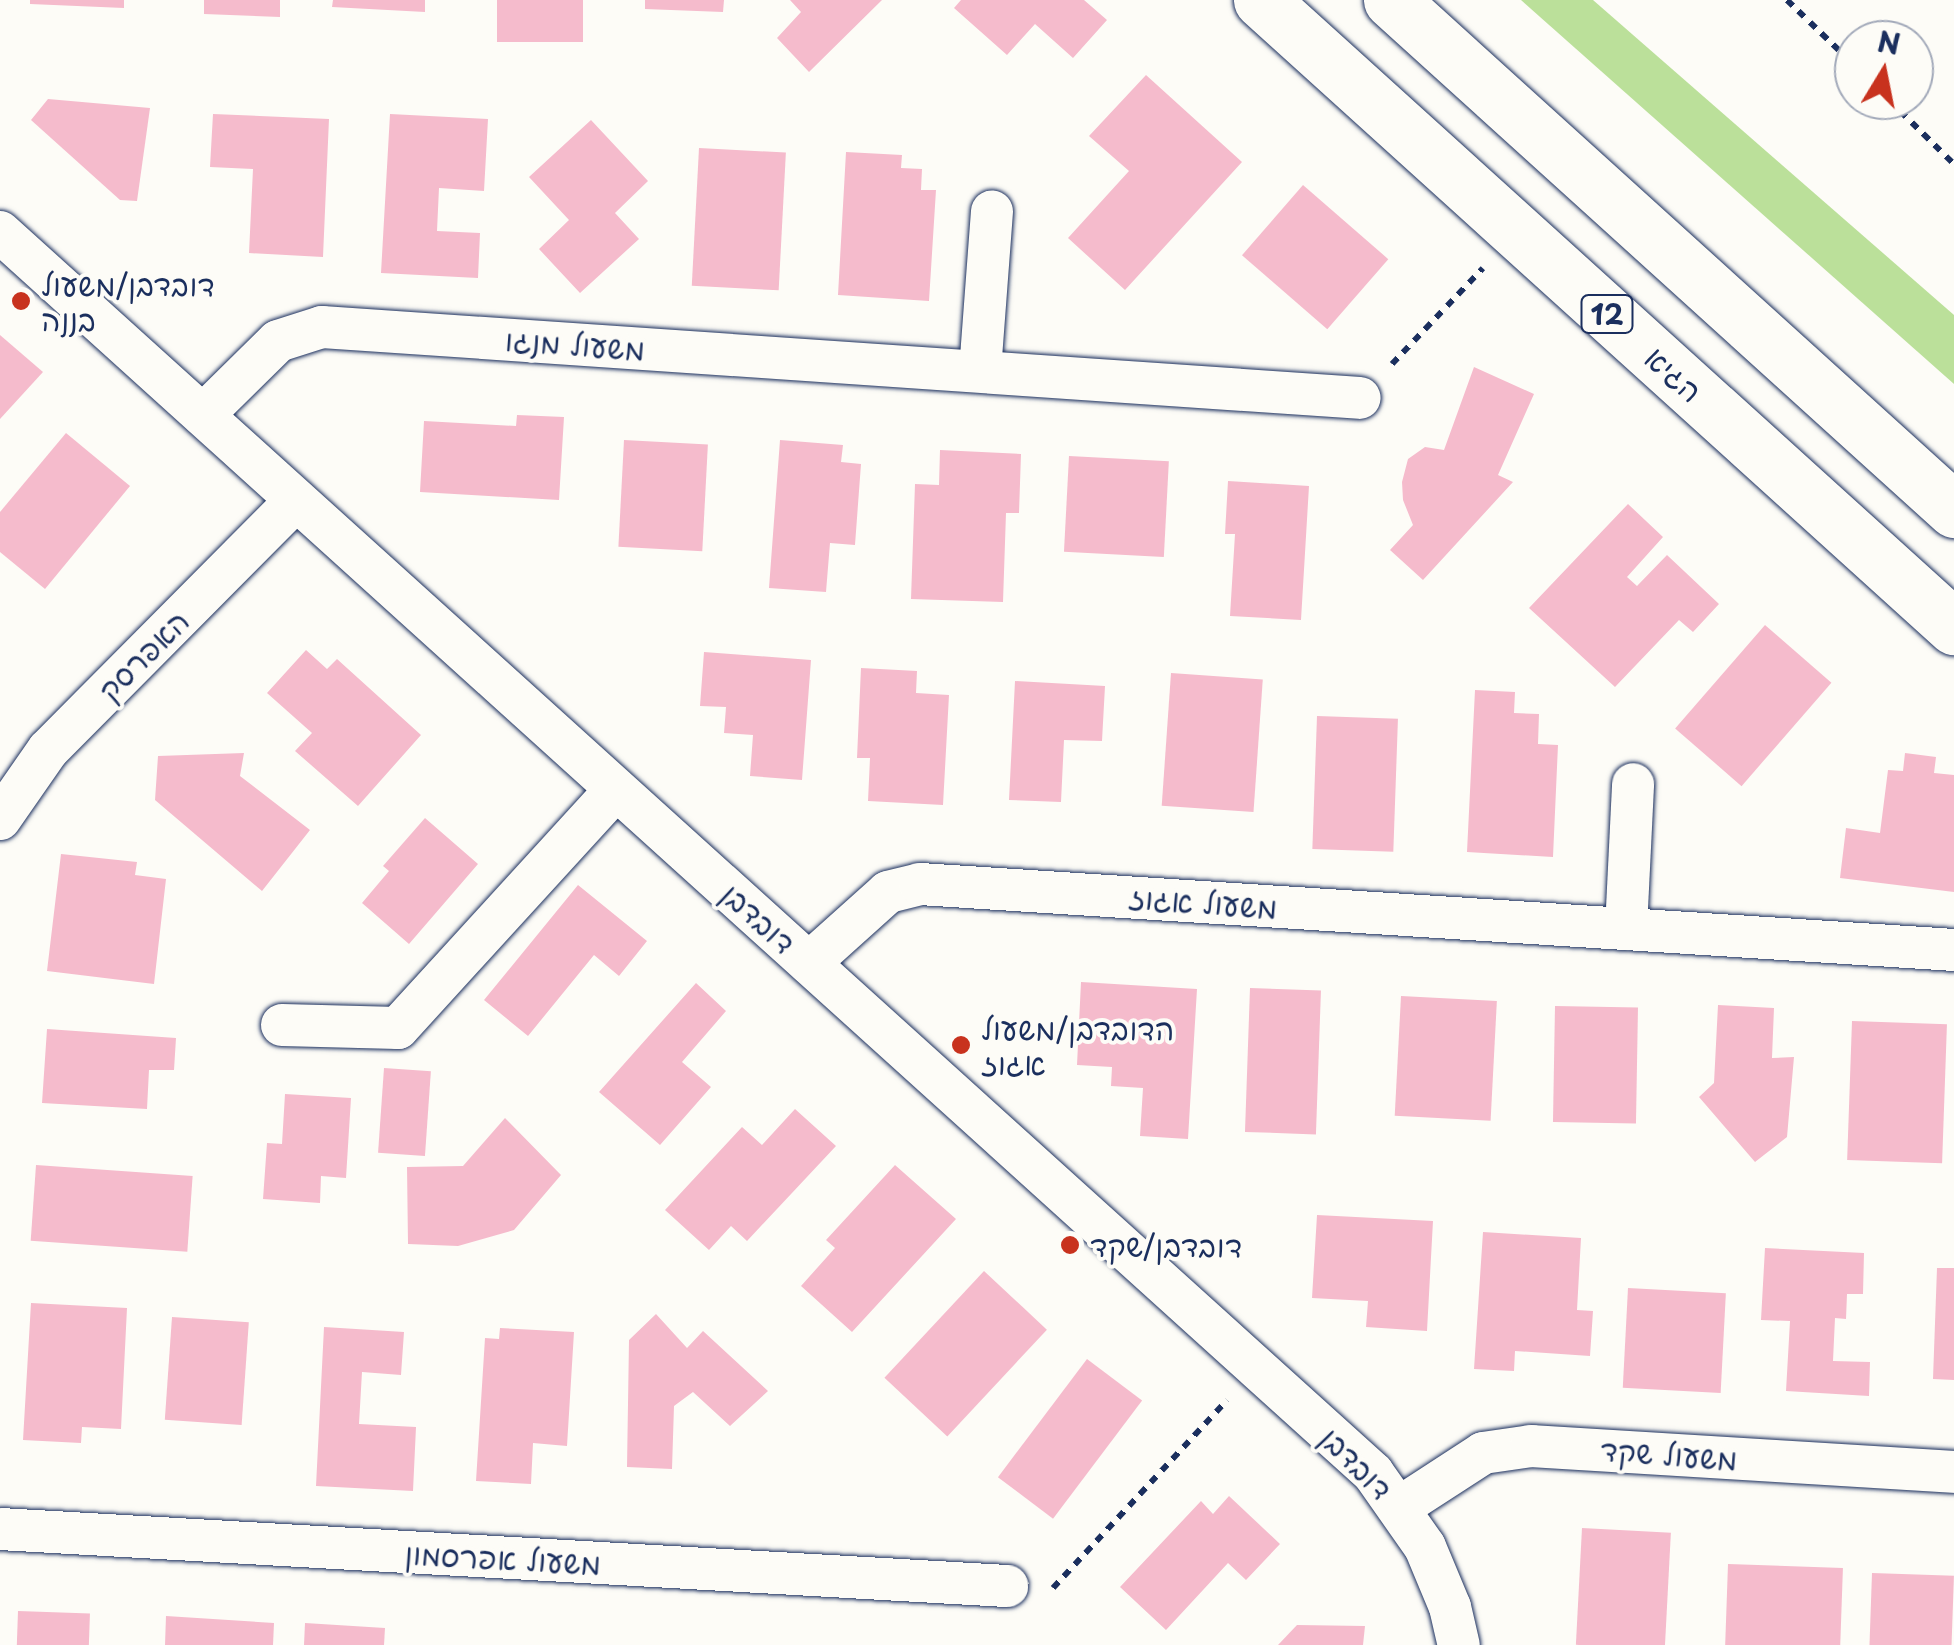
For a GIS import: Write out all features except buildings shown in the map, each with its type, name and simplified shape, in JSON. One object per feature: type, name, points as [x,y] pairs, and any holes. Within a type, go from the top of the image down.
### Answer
[{"type":"highway","name":"הגיא","points":[[1261,0],[1954,627]]},
{"type":"highway","points":[[1391,0],[1954,510]]},
{"type":"street","points":[[980,372],[992,210]]},
{"type":"street","name":"דובדבן","points":[[0,232],[1373,1473],[1400,1507],[1438,1576],[1459,1645]]},
{"type":"street","name":"משעול מנגו","points":[[203,416],[278,341],[322,327],[1360,398]]},
{"type":"street","name":"האפרסק","points":[[0,819],[48,750],[296,500]]},
{"type":"street","points":[[1626,929],[1633,784]]},
{"type":"street","points":[[282,1025],[398,1028],[616,789]]},
{"type":"street","name":"משעול אגוז","points":[[809,963],[888,892],[920,884],[1954,950]]},
{"type":"street","name":"משעול שקד","points":[[1400,1507],[1483,1454],[1532,1446],[1954,1472]]},
{"type":"street","name":"משעול אפרסמון","points":[[0,1529],[1007,1586]]},
{"type":"path","points":[[1788,0],[1834,46]]},
{"type":"path","points":[[1909,120],[1954,164]]},
{"type":"path","points":[[1360,398],[1518,233]]},
{"type":"path","points":[[1007,1586],[1057,1588],[1257,1368]]},
{"type":"green space","points":[[1521,0],[1593,0],[1954,315],[1954,384]]},
{"type":"place","name":"דובדבן/משעול בננה","points":[[21,301]]},
{"type":"place","name":"הדובדבן/משעול אגוז","points":[[961,1045]]},
{"type":"place","name":"דובדבן/שקד","points":[[1070,1245]]}]
